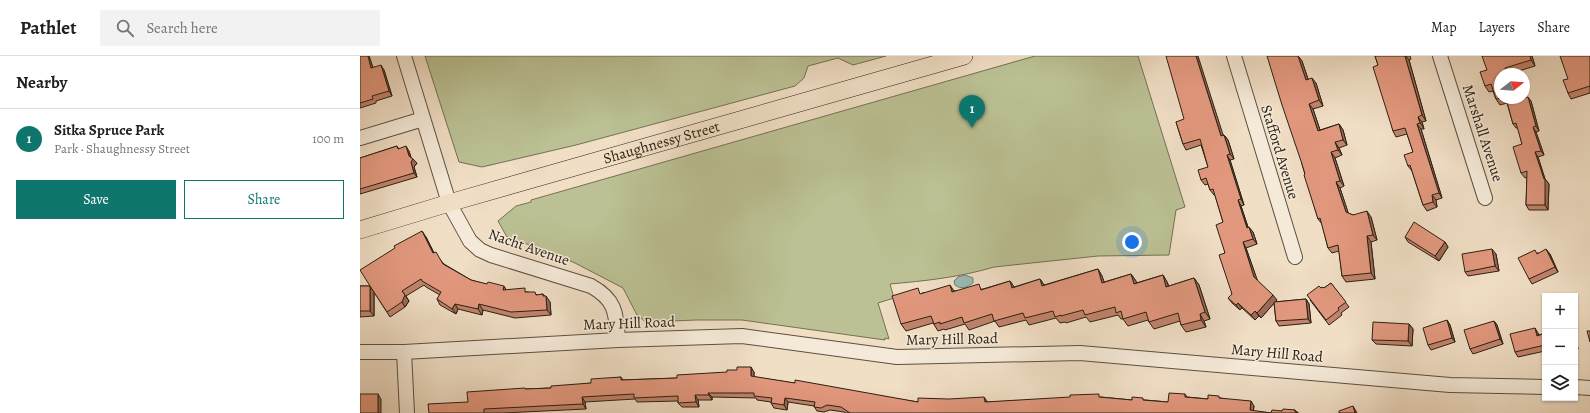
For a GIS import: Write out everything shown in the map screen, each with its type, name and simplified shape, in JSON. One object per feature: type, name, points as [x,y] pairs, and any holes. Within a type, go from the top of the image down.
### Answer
[{"type":"main road","name":"Shaughnessy Street","points":[[360,230],[449,203],[964,56]]},
{"type":"street","name":"Nacht Avenue","points":[[404,56],[449,203],[470,241],[480,250],[591,286],[602,292],[610,300],[614,307],[618,340]]},
{"type":"street","name":"Stafford Avenue","points":[[1234,56],[1295,257]]},
{"type":"street","name":"Marshall Avenue","points":[[1440,56],[1485,198]]},
{"type":"street","points":[[360,138],[423,119]]},
{"type":"street","name":"Mary Hill Road","points":[[360,352],[404,352],[618,340],[742,336],[897,357],[1080,353],[1450,384],[1542,387]]},
{"type":"street","points":[[404,352],[407,413]]},
{"type":"street","points":[[1578,387],[1590,388]]},
{"type":"green space","points":[[425,56],[886,56],[853,65],[838,58],[808,66],[804,78],[795,86],[576,145],[482,167],[459,162]]},
{"type":"green space","points":[[1035,56],[1138,56],[1185,207],[1176,210],[1169,255],[1098,256],[994,267],[943,278],[890,284],[894,298],[878,303],[889,339],[885,338],[885,340],[742,320],[646,322],[637,315],[623,288],[575,263],[547,251],[507,237],[498,221],[516,206],[531,202],[531,200]]},
{"type":"water","points":[[965,275],[973,278],[973,283],[964,287],[955,285],[954,281],[958,277]]},
{"type":"building","points":[[360,56],[368,56],[371,68],[381,65],[389,91],[372,96],[373,99],[360,103]]},
{"type":"building","points":[[1166,56],[1196,56],[1221,136],[1224,135],[1230,154],[1227,155],[1241,199],[1238,200],[1247,228],[1249,227],[1253,239],[1243,242],[1254,277],[1273,295],[1257,313],[1255,311],[1251,315],[1238,303],[1236,305],[1228,298],[1232,294],[1219,255],[1225,253],[1216,225],[1223,222],[1213,189],[1210,190],[1206,178],[1201,180],[1198,170],[1208,167],[1200,139],[1183,144],[1176,122],[1184,119]]},
{"type":"building","points":[[1267,56],[1298,56],[1306,80],[1312,78],[1319,100],[1309,104],[1318,131],[1339,124],[1343,140],[1335,142],[1338,150],[1331,152],[1340,181],[1336,182],[1346,212],[1353,215],[1367,211],[1373,235],[1367,236],[1371,273],[1342,276],[1338,245],[1328,248],[1320,218],[1318,219]]},
{"type":"building","points":[[1375,56],[1405,56],[1422,115],[1418,117],[1420,123],[1417,124],[1439,193],[1432,195],[1433,202],[1423,205],[1410,165],[1408,166],[1404,155],[1413,152],[1405,128],[1393,131],[1373,67],[1378,65]]},
{"type":"building","points":[[1482,56],[1530,56],[1531,60],[1505,68],[1494,68],[1494,93],[1491,84],[1485,86],[1480,72],[1487,70]]},
{"type":"building","points":[[1560,56],[1590,56],[1590,86],[1568,93],[1563,80],[1568,79]]},
{"type":"building","points":[[1508,104],[1530,104],[1536,126],[1533,127],[1541,151],[1535,152],[1545,179],[1545,205],[1526,205],[1527,171],[1521,173],[1513,147],[1522,144],[1516,123],[1513,124]]},
{"type":"building","points":[[397,146],[398,149],[406,146],[409,156],[413,159],[411,162],[414,173],[360,189],[360,158]]},
{"type":"building","points":[[1414,222],[1445,242],[1435,256],[1405,237]]},
{"type":"building","points":[[422,231],[433,253],[436,252],[443,264],[471,280],[504,286],[503,290],[525,288],[525,292],[535,292],[536,295],[543,294],[543,296],[546,296],[547,310],[511,312],[479,304],[478,309],[455,304],[452,309],[437,299],[441,292],[421,279],[402,291],[405,295],[402,302],[387,312],[360,270],[395,248],[394,246]]},
{"type":"building","points":[[1492,249],[1495,266],[1465,272],[1462,254]]},
{"type":"building","points":[[1546,249],[1555,267],[1529,279],[1518,258],[1535,250],[1537,254]]},
{"type":"building","points":[[1098,269],[1102,283],[1131,274],[1134,284],[1163,275],[1166,287],[1194,278],[1205,312],[1200,314],[1201,320],[1181,325],[1178,313],[1149,322],[1146,312],[1123,319],[1121,311],[1116,313],[1115,307],[1085,315],[1083,310],[1055,317],[1053,311],[1025,318],[1023,313],[994,321],[992,314],[964,323],[962,317],[940,324],[940,322],[934,324],[931,316],[901,324],[892,296],[918,288],[920,294],[950,285],[952,292],[979,284],[981,290],[1010,281],[1012,288],[1040,279],[1042,286]]},
{"type":"building","points":[[1331,283],[1346,302],[1338,308],[1339,310],[1326,320],[1307,295],[1319,286],[1324,288]]},
{"type":"building","points":[[360,286],[370,286],[370,311],[360,311]]},
{"type":"building","points":[[1306,299],[1308,319],[1276,321],[1274,302]]},
{"type":"building","points":[[1447,320],[1452,338],[1428,345],[1423,328]]},
{"type":"building","points":[[1494,321],[1500,339],[1470,349],[1464,330]]},
{"type":"building","points":[[1373,322],[1409,324],[1408,341],[1372,340]]},
{"type":"building","points":[[1535,328],[1537,336],[1542,334],[1542,346],[1515,352],[1510,334]]},
{"type":"building","points":[[1587,331],[1590,331],[1590,342]]},
{"type":"building","points":[[737,367],[751,367],[751,376],[795,383],[795,380],[918,402],[918,398],[949,399],[984,397],[985,402],[1099,394],[1099,397],[1132,400],[1132,397],[1143,398],[1143,400],[1168,402],[1169,393],[1185,394],[1185,397],[1208,399],[1208,395],[1219,396],[1219,398],[1251,401],[1250,410],[1271,413],[850,413],[841,407],[827,405],[821,408],[814,407],[815,402],[785,398],[784,405],[771,403],[772,398],[754,396],[754,393],[708,393],[709,395],[695,395],[696,402],[678,403],[678,396],[634,398],[634,394],[582,397],[583,404],[484,409],[484,413],[429,413],[428,404],[468,402],[467,392],[525,388],[551,388],[551,386],[591,383],[591,379],[621,377],[621,380],[677,378],[677,375],[727,372],[727,370],[737,370]]},
{"type":"building","points":[[360,394],[378,394],[378,413],[360,413]]},
{"type":"building","points":[[1353,406],[1355,413],[1339,413],[1339,411]]},
{"type":"building","points":[[1283,409],[1295,410],[1295,412],[1298,412],[1298,413],[1271,413],[1272,410],[1282,411]]},
{"type":"place","name":"Sitka Spruce Park","points":[[972,128]]}]
